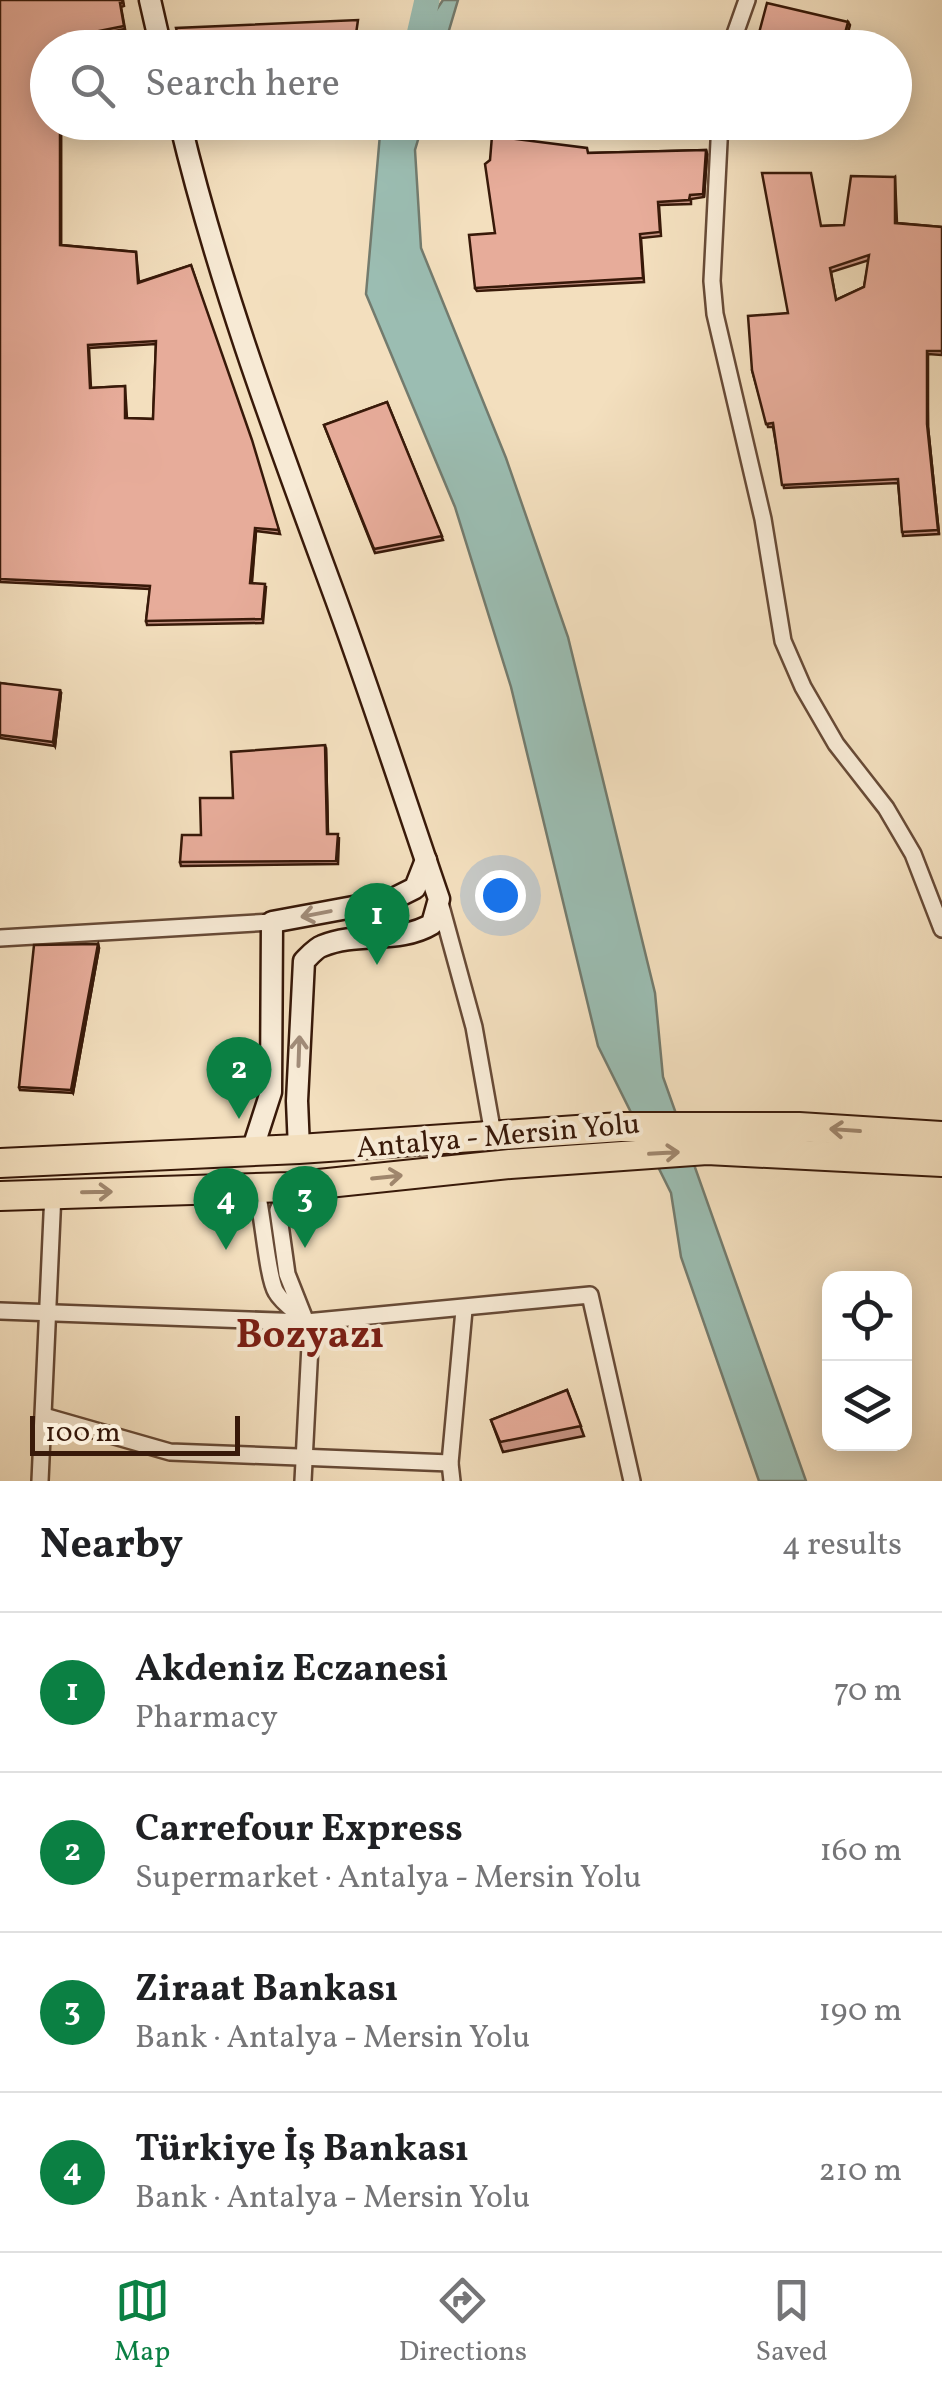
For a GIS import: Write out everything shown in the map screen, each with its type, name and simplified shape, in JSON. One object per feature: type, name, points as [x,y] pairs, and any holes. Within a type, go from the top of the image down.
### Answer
[{"type":"highway","name":"Antalya - Mersin Yolu","points":[[0,1163],[299,1149],[620,1126],[942,1162]]},
{"type":"highway","name":"Antalya - Mersin Yolu","points":[[0,1196],[290,1187],[622,1155],[706,1137],[799,1126],[942,1136]]},
{"type":"highway","points":[[290,1187],[298,1176],[299,1149]]},
{"type":"highway","points":[[252,1151],[244,1170],[256,1188]]},
{"type":"street","points":[[150,0],[158,30]]},
{"type":"street","points":[[736,30],[747,0]]},
{"type":"street","points":[[184,140],[204,220],[263,405],[332,587],[439,899],[474,1027],[493,1134]]},
{"type":"street","points":[[719,140],[712,281],[715,314],[763,520],[783,641],[803,687],[836,744],[886,808],[913,854],[942,929]]},
{"type":"street","points":[[0,938],[272,922],[391,900],[415,888],[426,860]]},
{"type":"street","points":[[299,1149],[297,1101],[304,961],[321,946],[416,934],[432,924],[439,899]]},
{"type":"street","points":[[252,1151],[272,1092],[272,922]]},
{"type":"street","points":[[290,1187],[278,1210],[287,1274],[306,1322],[310,1345],[302,1481]]},
{"type":"street","points":[[256,1188],[277,1294],[306,1322]]},
{"type":"street","points":[[40,1481],[53,1193]]},
{"type":"street","points":[[0,1311],[306,1322],[590,1296],[632,1481]]},
{"type":"street","points":[[452,1481],[450,1463],[464,1310]]},
{"type":"street","points":[[44,1416],[170,1452],[450,1463]]},
{"type":"water","points":[[443,0],[458,0],[449,30],[423,30]]},
{"type":"water","points":[[380,140],[418,140],[415,150],[421,248],[506,458],[568,637],[655,993],[663,1077],[806,1481],[759,1481],[681,1257],[671,1193],[598,1046],[511,687],[455,507],[366,294]]},
{"type":"building","points":[[0,0],[122,0],[124,26],[104,30],[30,30],[30,140],[60,140],[60,245],[136,252],[138,283],[191,265],[279,530],[255,528],[250,583],[265,584],[262,619],[146,621],[150,586],[0,579]],"holes":[[[156,341],[153,419],[125,418],[125,386],[90,388],[88,345]]]},
{"type":"building","points":[[767,3],[848,22],[846,30],[760,30]]},
{"type":"building","points":[[358,20],[357,30],[176,28]]},
{"type":"building","points":[[492,140],[587,148],[588,153],[706,150],[703,194],[690,195],[689,200],[658,202],[660,232],[640,234],[643,278],[475,288],[469,235],[495,233],[485,164],[490,160]]},
{"type":"building","points":[[762,173],[811,173],[821,226],[844,225],[851,176],[895,177],[895,223],[942,227],[942,351],[927,351],[927,424],[938,530],[902,532],[898,479],[782,485],[773,423],[766,424],[752,370],[748,316],[788,313]],"holes":[[[869,255],[864,287],[836,300],[830,268]]]},
{"type":"building","points":[[387,402],[442,536],[374,549],[324,425]]},
{"type":"building","points":[[0,683],[60,690],[53,742],[0,735]]},
{"type":"building","points":[[325,745],[327,834],[338,834],[336,861],[180,862],[182,835],[201,835],[200,798],[233,798],[231,752]]},
{"type":"building","points":[[98,944],[71,1090],[19,1087],[34,945]]},
{"type":"building","points":[[567,1390],[581,1426],[500,1442],[491,1420]]},
{"type":"waterway","points":[[420,30],[427,0]]},
{"type":"place","name":"Akdeniz Eczanesi","points":[[377,965]]},
{"type":"place","name":"Carrefour Express","points":[[239,1119]]},
{"type":"place","name":"Ziraat Bankası","points":[[305,1248]]},
{"type":"place","name":"Türkiye İş Bankası","points":[[226,1250]]},
{"type":"district","name":"Bozyazı","points":[[310,1333]]}]
